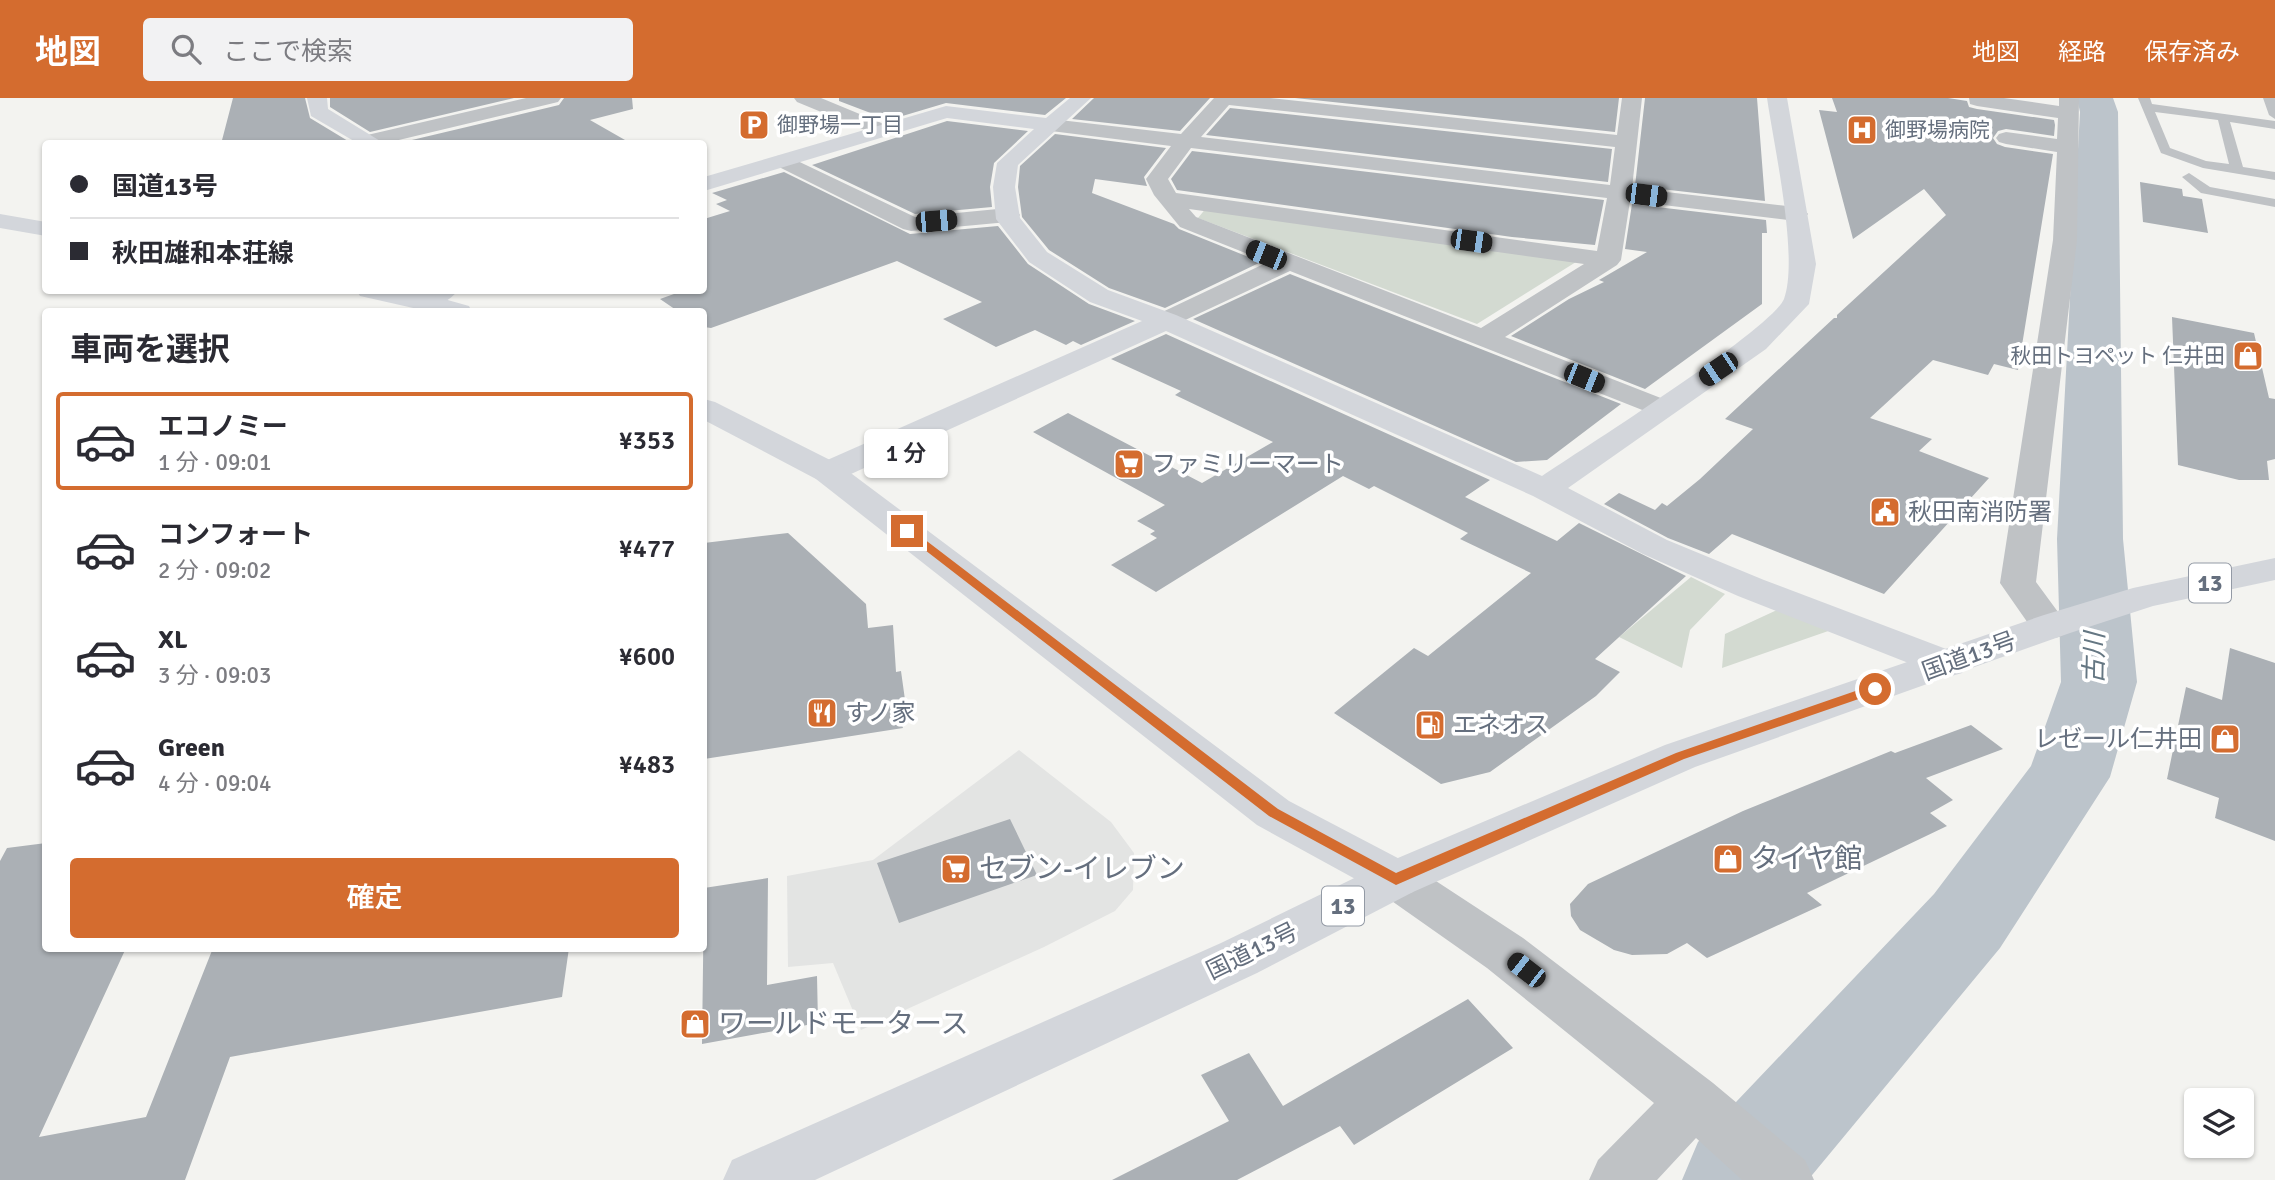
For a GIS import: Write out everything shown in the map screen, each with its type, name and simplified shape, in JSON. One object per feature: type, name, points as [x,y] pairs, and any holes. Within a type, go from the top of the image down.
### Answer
[{"type":"main road","points":[[317,98],[318,112],[369,140]]},
{"type":"main road","points":[[1081,98],[1008,163],[1004,187],[1008,215],[1038,257],[1099,296],[1166,321],[1545,489],[1656,547],[1739,583],[1948,664]]},
{"type":"main road","points":[[1545,489],[1756,343],[1796,304],[1803,264],[1777,98]]},
{"type":"main road","points":[[707,183],[946,112],[1051,124]]},
{"type":"main road","points":[[0,220],[42,228]]},
{"type":"main road","points":[[413,294],[435,296],[453,308]]},
{"type":"main road","points":[[828,471],[1166,321]]},
{"type":"main road","points":[[707,410],[828,471],[1273,813],[1396,879]]},
{"type":"main road","name":"国道13号","points":[[752,1180],[1239,958],[1396,879],[1680,756],[2146,596],[2275,569]]},
{"type":"street","points":[[381,140],[551,98]]},
{"type":"street","points":[[804,98],[884,131]]},
{"type":"street","points":[[1626,142],[1225,98],[1157,178],[1188,222],[1660,408]]},
{"type":"street","points":[[1484,338],[1608,260],[1626,142],[1626,99]]},
{"type":"street","points":[[1977,100],[2069,106],[2064,240],[2018,583],[2054,626]]},
{"type":"street","points":[[1051,124],[1796,214]]},
{"type":"street","points":[[2006,138],[2068,147]]},
{"type":"street","points":[[785,161],[911,223],[1008,215]]},
{"type":"street","points":[[1170,199],[1608,260]]},
{"type":"street","points":[[1166,321],[1287,263]]},
{"type":"street","points":[[1396,879],[1505,953],[1705,1111],[1785,1180]]},
{"type":"street","points":[[1618,1180],[1705,1111]]},
{"type":"lane","points":[[2269,98],[2275,99]]},
{"type":"lane","points":[[2150,101],[2275,114],[2269,98]]},
{"type":"lane","points":[[2150,101],[2223,118],[2275,125]]},
{"type":"lane","points":[[2150,101],[2165,150],[2165,160],[2173,170],[2189,177],[2206,190],[2275,203]]},
{"type":"lane","points":[[2223,118],[2237,170]]},
{"type":"lane","points":[[2165,150],[2203,164],[2275,176]]},
{"type":"lane","points":[[2189,177],[2275,191]]},
{"type":"shaded area","points":[[1207,207],[1576,262],[1477,324],[1198,218]]},
{"type":"shaded area","points":[[1691,577],[1725,594],[1690,630],[1682,668],[1619,637]]},
{"type":"shaded area","points":[[1777,610],[1834,629],[1722,668],[1725,634]]},
{"type":"shaded area","points":[[1019,750],[1111,822],[1134,853],[1133,890],[1115,911],[1044,947],[861,1030],[833,963],[788,967],[787,876],[873,860]]},
{"type":"building","points":[[233,98],[305,98],[310,118],[346,140],[222,140]]},
{"type":"building","points":[[330,98],[514,98],[370,132],[330,107]]},
{"type":"building","points":[[564,98],[632,98],[633,109],[590,120],[625,140],[412,140],[559,105]]},
{"type":"building","points":[[839,98],[1066,98],[1045,115],[946,103],[889,120],[839,101]]},
{"type":"building","points":[[1094,98],[1210,98],[1180,131],[1072,119]]},
{"type":"building","points":[[1295,98],[1619,98],[1615,132]]},
{"type":"building","points":[[1645,98],[1757,98],[1765,201],[1635,186]]},
{"type":"building","points":[[1832,98],[1948,98],[1967,101],[1969,107],[1977,109],[2054,120],[2055,125],[2054,136],[2006,129],[1998,131],[1993,138],[1997,144],[2005,147],[2053,154],[2018,370],[1994,364],[1988,375],[1933,360],[1870,418],[1932,439],[1919,451],[1989,478],[1884,594],[1732,534],[1709,554],[1668,538],[1604,504],[1619,493],[1655,510],[1662,503],[1667,506],[1700,479],[1753,429],[1725,419],[1946,215],[1924,189],[1853,239],[1819,110],[1837,112]]},
{"type":"building","points":[[1230,108],[1612,149],[1608,182],[1206,135]]},
{"type":"building","points":[[947,121],[1028,131],[994,163],[990,187],[992,207],[915,214],[812,165]]},
{"type":"building","points":[[1055,134],[1166,148],[1144,177],[1147,186],[1095,179],[1092,193],[1174,224],[1179,229],[1261,262],[1165,308],[1109,288],[1049,250],[1022,217],[1018,187],[1020,166]]},
{"type":"building","points":[[1192,151],[1604,200],[1595,245],[1512,237],[1177,190],[1171,179]]},
{"type":"building","points":[[784,172],[910,234],[998,226],[1028,264],[1089,304],[1135,321],[1081,345],[1073,341],[1066,345],[1035,330],[996,347],[943,319],[982,302],[897,261],[707,327],[707,308],[673,308],[660,299],[674,294],[707,294],[707,218],[730,211],[716,204],[727,200],[712,193]]},
{"type":"building","points":[[2140,182],[2182,189],[2183,196],[2202,199],[2208,233],[2143,222]]},
{"type":"building","points":[[1632,204],[1766,220],[1767,233],[1762,233],[1762,304],[1645,389],[1511,336],[1569,299],[1604,282],[1599,280],[1647,252],[1625,249]]},
{"type":"building","points":[[1290,274],[1621,404],[1547,460],[1516,462],[1193,319]]},
{"type":"building","points":[[2172,317],[2254,333],[2269,398],[2275,399],[2275,459],[2267,461],[2269,480],[2239,480],[2178,465]]},
{"type":"building","points":[[1166,334],[1490,480],[1465,497],[1557,541],[1579,523],[1686,576],[1595,659],[1620,672],[1596,696],[1490,772],[1441,784],[1334,713],[1414,648],[1428,656],[1531,573],[1460,539],[1468,533],[1374,486],[1369,489],[1343,476],[1156,592],[1111,565],[1157,538],[1150,534],[1155,531],[1137,521],[1165,505],[1033,432],[1068,413],[1202,483],[1273,442],[1175,395],[1181,391],[1111,359]]},
{"type":"building","points":[[788,533],[866,604],[868,628],[893,625],[896,672],[901,671],[906,707],[898,711],[903,728],[707,759],[707,543]]},
{"type":"building","name":"レゼール仁井田","points":[[2230,648],[2275,663],[2275,841],[2215,818],[2219,798],[2167,779],[2186,687],[2222,700]]},
{"type":"building","name":"タイヤ館","points":[[1971,725],[2003,749],[1926,778],[1953,800],[1930,813],[1947,826],[1807,893],[1822,905],[1707,958],[1687,943],[1667,954],[1632,955],[1614,950],[1580,930],[1571,916],[1570,904],[1588,884],[1743,811],[1891,751],[1895,753]]},
{"type":"building","name":"セブン-イレブン","points":[[1010,819],[1037,875],[899,923],[877,863]]},
{"type":"building","points":[[42,844],[42,952],[124,952],[39,1137],[146,1117],[211,952],[568,952],[562,997],[230,1057],[185,1180],[0,1180],[0,861],[7,848]]},
{"type":"building","points":[[768,878],[767,985],[817,976],[818,1023],[702,1044],[707,888]]},
{"type":"building","points":[[1468,999],[1513,1048],[1354,1145],[1340,1126],[1237,1180],[1112,1180],[1229,1121],[1201,1075],[1249,1053],[1283,1106]]},
{"type":"waterway","name":"古川","points":[[1737,1180],[1967,921],[2069,777],[2099,682],[2090,539],[2099,112],[2095,98]]},
{"type":"place","name":"御野場一丁目","points":[[754,125]]},
{"type":"place","name":"御野場病院","points":[[1862,130]]},
{"type":"place","name":"秋田トヨペット 仁井田","points":[[2248,356]]},
{"type":"place","name":"ファミリーマート","points":[[1129,464]]},
{"type":"place","name":"秋田南消防署","points":[[1885,512]]},
{"type":"place","name":"すノ家","points":[[822,713]]},
{"type":"place","name":"エネオス","points":[[1430,725]]},
{"type":"place","name":"レゼール仁井田","points":[[2225,739]]},
{"type":"place","name":"タイヤ館","points":[[1728,859]]},
{"type":"place","name":"セブン-イレブン","points":[[956,869]]},
{"type":"place","name":"ワールドモータース","points":[[695,1024]]},
{"type":"route","points":[[907,531],[1273,813],[1396,879],[1680,756],[1875,689]]}]
